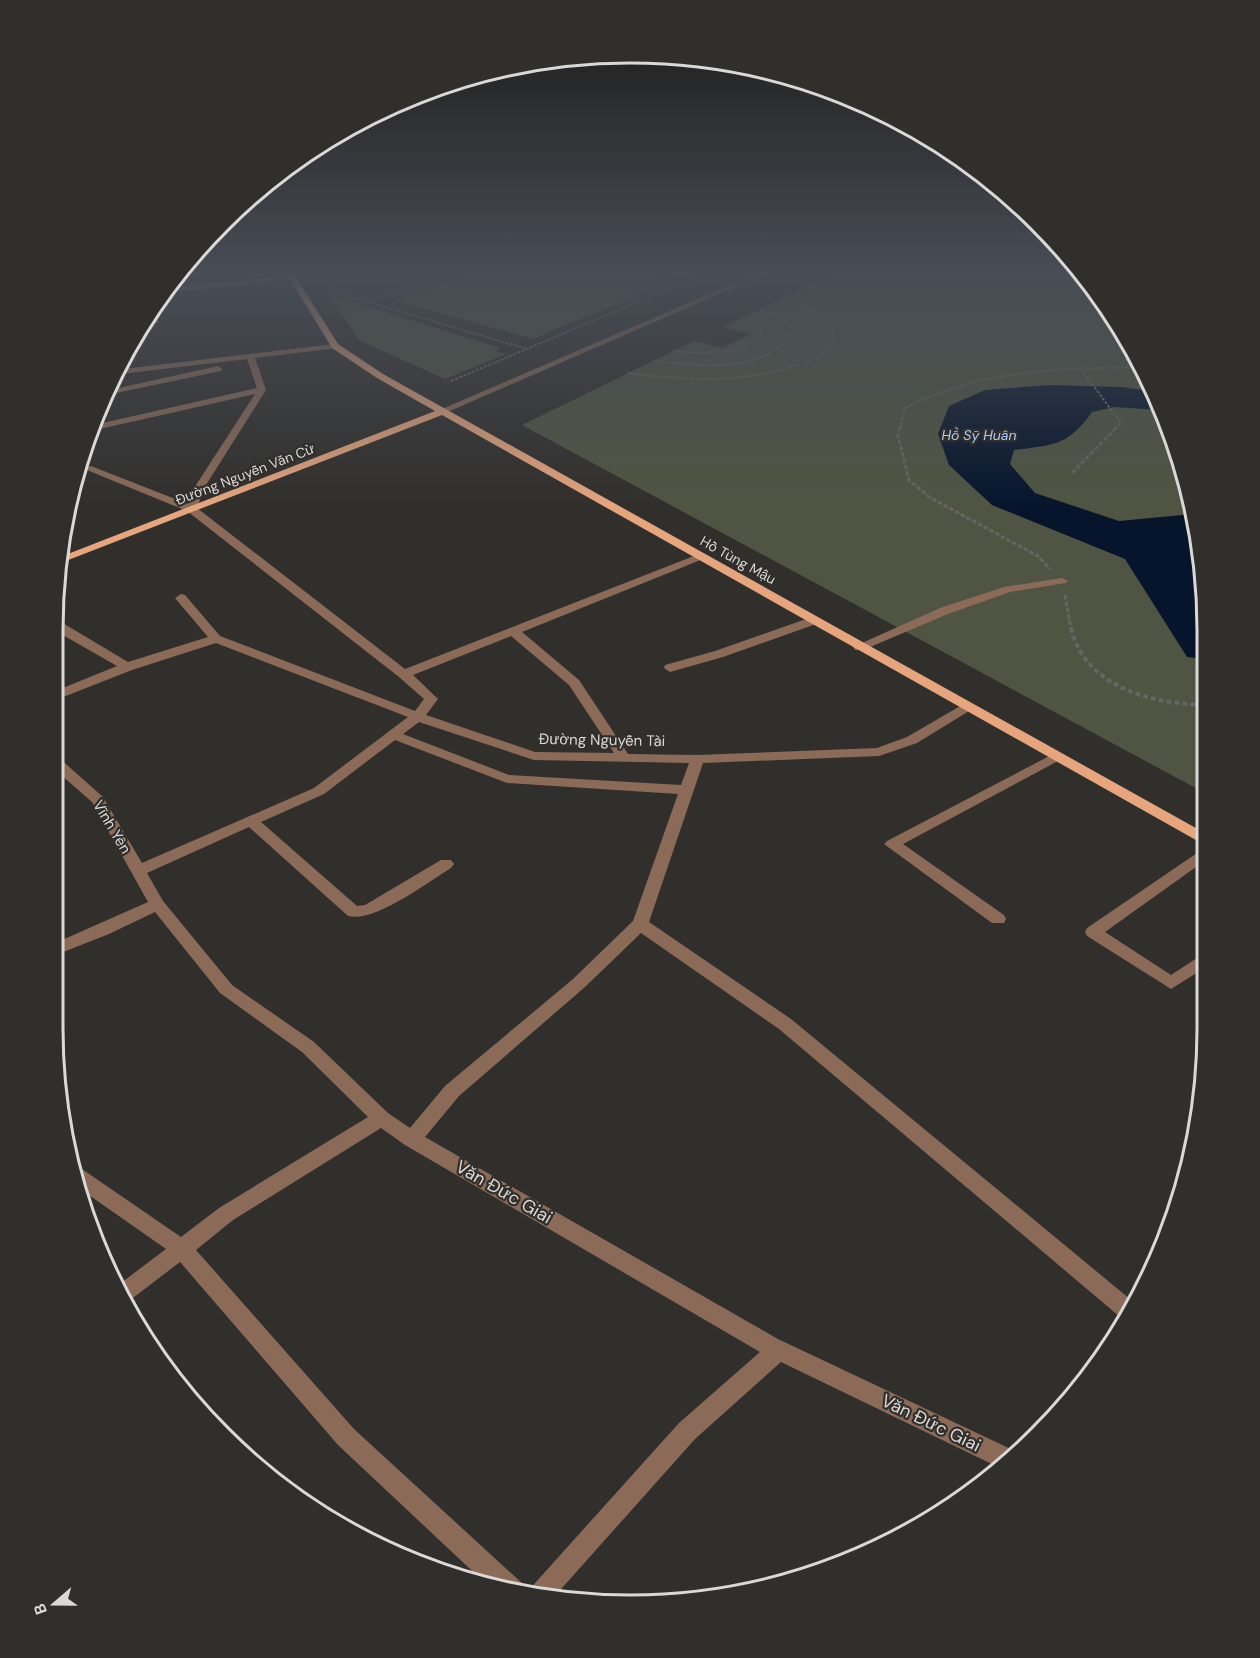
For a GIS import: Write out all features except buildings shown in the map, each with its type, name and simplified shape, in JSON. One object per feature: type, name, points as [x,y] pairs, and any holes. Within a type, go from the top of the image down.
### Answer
[{"type":"main road","name":"Hồ Tùng Mậu","points":[[343,351],[440,412],[1197,836]]},
{"type":"main road","name":"Đường Nguyễn Văn Cừ","points":[[68,558],[440,412]]},
{"type":"street","points":[[116,391],[252,360],[303,351]]},
{"type":"street","points":[[440,412],[581,351]]},
{"type":"street","points":[[125,372],[252,360]]},
{"type":"street","points":[[252,360],[262,390]]},
{"type":"street","points":[[101,426],[262,390]]},
{"type":"street","points":[[191,509],[199,488],[262,390]]},
{"type":"street","points":[[87,468],[191,509],[404,674],[431,699],[417,717],[319,791],[138,871]]},
{"type":"street","points":[[404,674],[699,557]]},
{"type":"street","points":[[859,647],[944,611],[1008,589],[1062,581]]},
{"type":"street","points":[[63,693],[128,667],[216,639],[181,598]]},
{"type":"street","points":[[670,668],[719,654],[812,621]]},
{"type":"street","points":[[63,629],[128,667]]},
{"type":"street","points":[[513,631],[551,661],[574,683],[623,758]]},
{"type":"street","name":"Đường Nguyễn Tài","points":[[216,639],[417,717],[534,756],[697,759],[879,752],[912,740],[967,708]]},
{"type":"street","points":[[394,735],[507,779],[686,790]]},
{"type":"street","points":[[998,919],[892,844],[1055,757]]},
{"type":"street","points":[[412,1139],[452,1091],[579,983],[640,924],[697,759]]},
{"type":"street","name":"Vĩnh Yên","points":[[63,769],[98,800],[157,904]]},
{"type":"street","points":[[252,822],[354,912],[369,910],[446,864]]},
{"type":"street","points":[[1197,858],[1093,932],[1171,983],[1197,964]]},
{"type":"street","points":[[63,946],[157,904]]},
{"type":"street","name":"Văn Đức Giai","points":[[157,904],[226,989],[308,1047],[381,1118],[412,1139],[778,1350],[1001,1456]]},
{"type":"street","points":[[640,924],[746,995],[784,1024],[1123,1308]]},
{"type":"street","points":[[127,1291],[181,1248],[262,1190],[381,1118]]},
{"type":"street","points":[[84,1181],[181,1248],[346,1437],[500,1580]]},
{"type":"street","points":[[545,1588],[687,1431],[778,1350]]},
{"type":"path","points":[[452,381],[521,351]]},
{"type":"path","points":[[688,351],[717,351]]},
{"type":"path","points":[[654,361],[696,365],[728,363],[756,359],[776,351]]},
{"type":"path","points":[[628,373],[700,380],[745,378],[785,370],[815,359],[824,351]]},
{"type":"path","points":[[1132,367],[1014,373],[960,384],[928,395],[905,408],[898,435],[909,480],[929,497],[1038,556],[1062,581],[1073,636],[1091,666],[1111,684],[1141,697],[1183,705],[1197,705]]},
{"type":"path","points":[[1072,473],[1121,423],[1080,368]]},
{"type":"green space","points":[[384,351],[497,351],[506,354],[445,379]]},
{"type":"green space","points":[[673,351],[1123,351],[1154,413],[1178,483],[1186,519],[1196,593],[1197,789],[522,425]]},
{"type":"water","name":"Hồ Sỹ Huân","points":[[1049,385],[1121,387],[1144,390],[1152,410],[1114,407],[1092,412],[1075,432],[1059,442],[1014,450],[1010,464],[1035,493],[1119,521],[1185,515],[1196,593],[1197,658],[1187,657],[1125,559],[992,505],[949,465],[938,434],[949,406],[985,390]]}]
